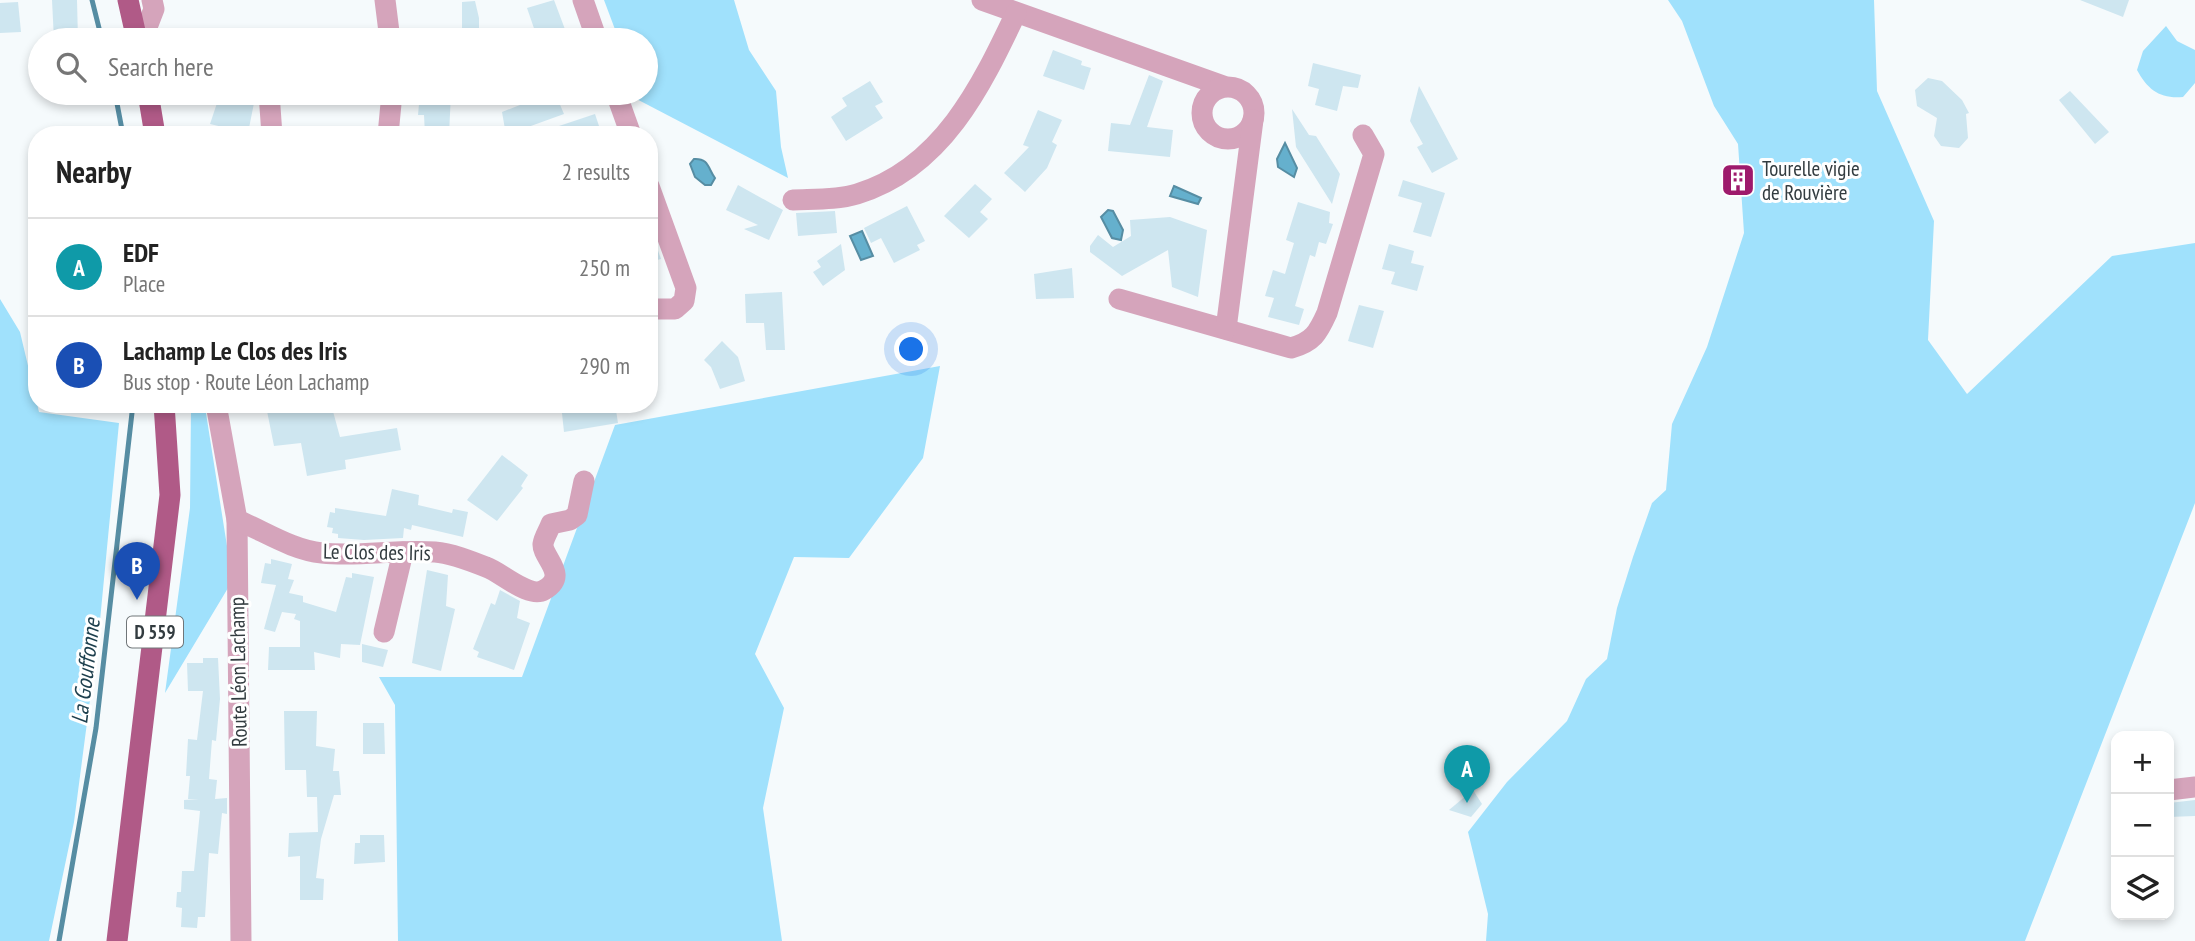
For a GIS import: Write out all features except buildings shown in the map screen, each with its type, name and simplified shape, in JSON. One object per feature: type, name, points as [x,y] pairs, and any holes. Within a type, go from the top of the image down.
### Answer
[{"type":"main road","points":[[128,0],[136,28]]},
{"type":"main road","points":[[150,105],[154,126]]},
{"type":"main road","name":"D 559","points":[[117,941],[170,495],[165,413]]},
{"type":"main road","name":"D 559","points":[[128,941],[135,798]]},
{"type":"street","points":[[144,28],[153,9],[152,0]]},
{"type":"street","points":[[385,0],[388,28]]},
{"type":"street","points":[[583,0],[593,28]]},
{"type":"street","points":[[982,0],[1223,86],[1241,89],[1248,95],[1254,111],[1226,328]]},
{"type":"street","points":[[793,200],[856,194],[915,163],[946,135],[967,108],[1016,13]]},
{"type":"street","points":[[1223,86],[1208,95],[1203,103],[1202,120],[1206,127],[1219,138],[1236,138],[1244,134],[1253,120]]},
{"type":"street","points":[[270,105],[271,126]]},
{"type":"street","points":[[389,126],[391,105]]},
{"type":"street","points":[[620,105],[628,126]]},
{"type":"street","points":[[1119,299],[1292,348],[1309,343],[1318,334],[1328,313],[1374,154],[1363,135]]},
{"type":"street","points":[[658,211],[686,288],[684,301],[675,309],[658,309]]},
{"type":"street","name":"Route Léon Lachamp","points":[[218,413],[237,520],[241,941]]},
{"type":"street","name":"Le Clos des Iris","points":[[237,520],[295,546],[320,553],[437,552],[488,567],[533,592],[541,592],[549,586],[555,573],[553,562],[546,555],[543,545],[547,534],[551,524],[570,520],[577,515],[584,481]]},
{"type":"street","points":[[384,632],[402,552]]},
{"type":"street","points":[[2174,789],[2195,787]]},
{"type":"shaded area","points":[[604,0],[734,0],[749,50],[776,91],[781,147],[788,178],[648,105],[658,105],[658,28],[614,28]]},
{"type":"shaded area","points":[[1668,0],[1874,0],[1877,91],[1934,221],[1928,340],[1967,394],[2112,256],[2195,243],[2195,503],[2025,941],[1486,941],[1488,914],[1468,832],[1507,782],[1567,721],[1586,679],[1607,659],[1617,608],[1633,557],[1652,503],[1666,490],[1672,424],[1707,347],[1744,233],[1738,144],[1714,106],[1682,21]]},
{"type":"shaded area","points":[[2166,26],[2177,41],[2195,50],[2195,83],[2183,97],[2155,92],[2137,70],[2143,51]]},
{"type":"shaded area","points":[[1285,143],[1297,168],[1294,177],[1278,167],[1277,159]]},
{"type":"shaded area","points":[[694,159],[703,160],[708,165],[715,178],[711,185],[705,185],[695,177],[690,164]]},
{"type":"shaded area","points":[[1174,186],[1201,198],[1198,204],[1170,196]]},
{"type":"shaded area","points":[[1108,210],[1113,211],[1123,230],[1121,240],[1112,238],[1101,217]]},
{"type":"shaded area","points":[[862,231],[873,256],[861,260],[850,236]]},
{"type":"shaded area","points":[[0,299],[20,332],[28,366],[28,413],[119,423],[99,631],[74,822],[49,941],[0,941]]},
{"type":"shaded area","points":[[940,366],[923,458],[849,558],[794,557],[755,654],[784,708],[763,808],[782,941],[398,941],[395,705],[379,677],[522,677],[615,425]]},
{"type":"shaded area","points":[[191,413],[206,413],[227,546],[228,588],[165,693],[190,508]]},
{"type":"waterway","name":"La Gouffonne","points":[[92,0],[99,28]]},
{"type":"waterway","name":"La Gouffonne","points":[[117,105],[121,126]]},
{"type":"waterway","name":"La Gouffonne","points":[[59,941],[96,728],[132,413]]},
{"type":"place","name":"Tourelle vigie de Rouvière","points":[[1738,180]]},
{"type":"place","name":"Lachamp Le Clos des Iris","points":[[137,600]]},
{"type":"place","name":"EDF","points":[[1467,803]]}]
